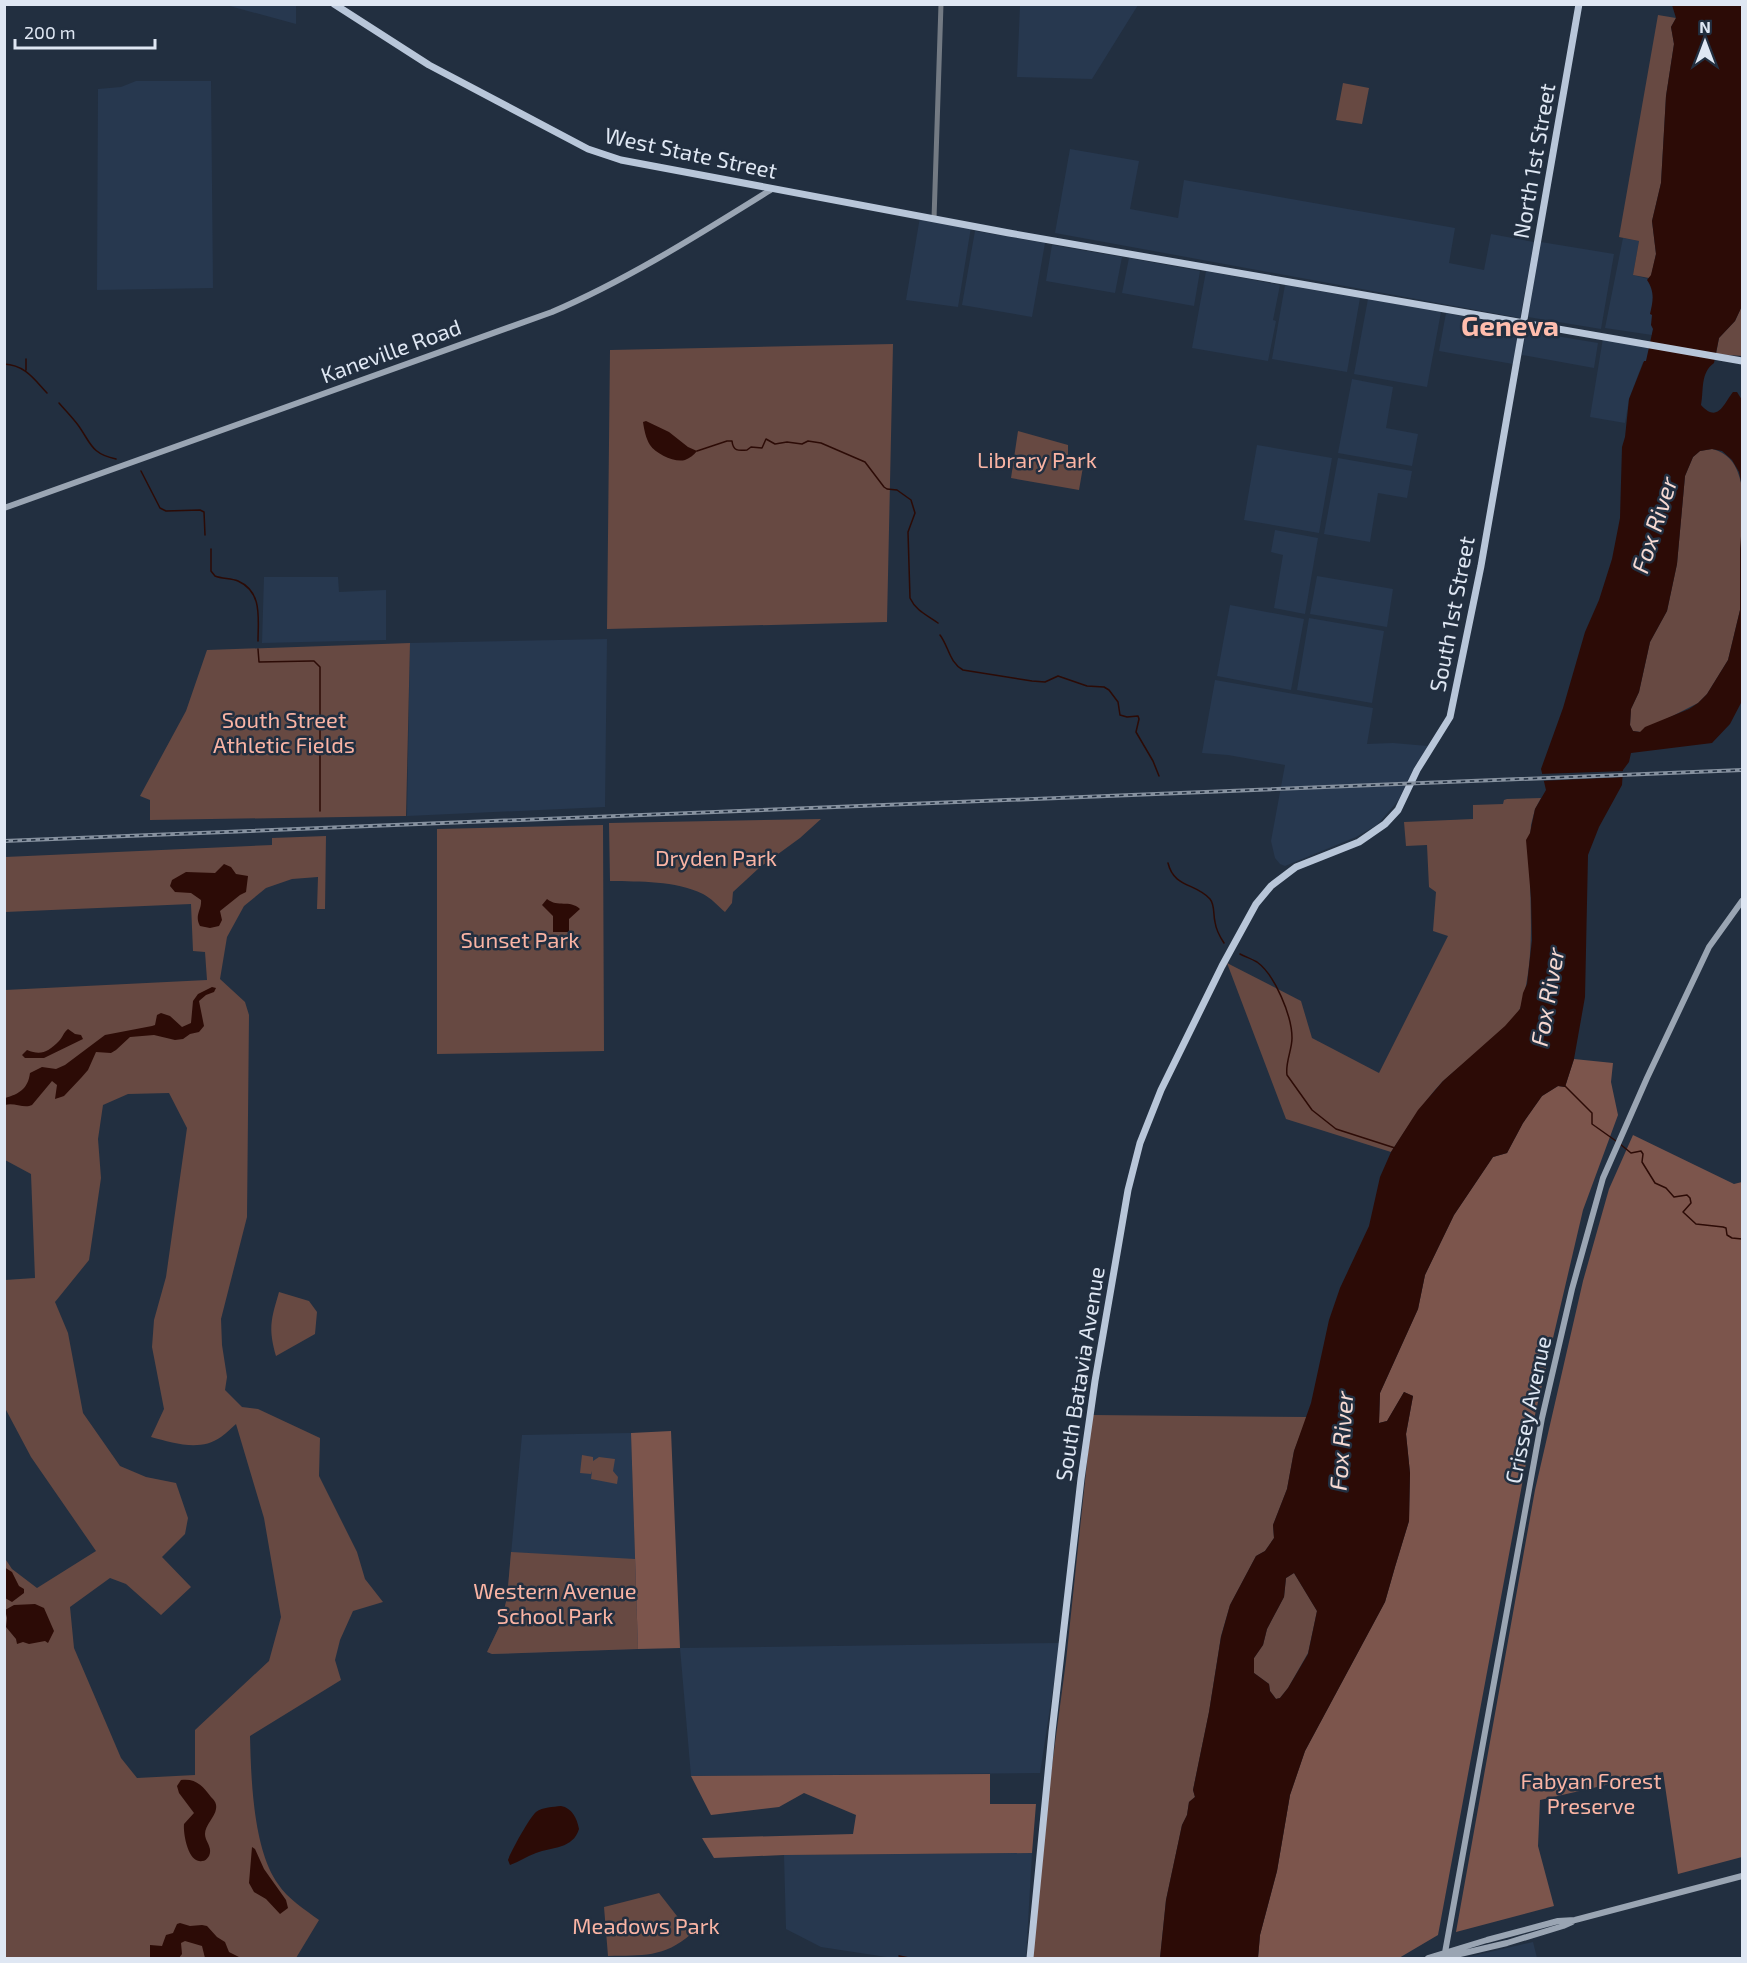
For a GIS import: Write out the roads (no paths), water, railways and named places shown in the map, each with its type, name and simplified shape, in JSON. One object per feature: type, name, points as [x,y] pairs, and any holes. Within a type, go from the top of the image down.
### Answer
[{"type":"main road","name":"West State Street","points":[[334,4],[429,65],[588,149],[621,160],[934,219],[1743,361]]},
{"type":"main road","name":"North 1st Street","points":[[1523,324],[1579,4]]},
{"type":"main road","name":"Kaneville Road","points":[[4,508],[552,312],[648,264],[772,189]]},
{"type":"main road","name":"South 1st Street","points":[[1322,856],[1374,834],[1390,819],[1406,796],[1417,770],[1450,717],[1481,566],[1523,324]]},
{"type":"main road","name":"South Batavia Avenue","points":[[1030,1959],[1050,1743],[1087,1435],[1132,1173],[1140,1143],[1161,1090],[1222,966],[1256,904],[1281,878],[1303,864],[1322,856]]},
{"type":"main road","name":"Crissey Avenue","points":[[1444,1957],[1542,1419],[1572,1289],[1603,1178],[1622,1132],[1709,947],[1743,901]]},
{"type":"main road","points":[[1428,1959],[1552,1930],[1575,1920],[1743,1876]]},
{"type":"street","points":[[934,219],[941,4]]},
{"type":"water","name":"Fox River","points":[[1672,5],[1742,5],[1742,306],[1735,321],[1719,338],[1714,363],[1706,372],[1703,382],[1701,405],[1712,413],[1720,410],[1733,392],[1737,392],[1742,400],[1742,487],[1739,472],[1732,460],[1722,451],[1712,449],[1700,451],[1693,457],[1685,476],[1677,564],[1667,611],[1650,642],[1639,692],[1631,709],[1630,725],[1633,731],[1640,732],[1645,727],[1689,709],[1707,694],[1728,660],[1740,610],[1742,524],[1742,701],[1730,724],[1712,743],[1631,753],[1629,762],[1623,770],[1622,785],[1599,827],[1588,855],[1585,997],[1574,1059],[1565,1087],[1558,1086],[1542,1096],[1523,1123],[1507,1153],[1493,1157],[1454,1215],[1425,1275],[1418,1309],[1380,1393],[1379,1423],[1387,1421],[1404,1392],[1413,1396],[1406,1434],[1410,1473],[1409,1521],[1385,1602],[1305,1751],[1290,1795],[1277,1871],[1260,1935],[1258,1958],[1160,1958],[1166,1900],[1182,1825],[1187,1815],[1189,1802],[1195,1797],[1193,1790],[1221,1637],[1230,1605],[1256,1556],[1265,1551],[1274,1538],[1273,1525],[1287,1489],[1294,1451],[1311,1403],[1329,1320],[1340,1288],[1369,1226],[1380,1177],[1391,1152],[1418,1110],[1443,1081],[1505,1026],[1520,1009],[1527,984],[1532,940],[1526,840],[1530,833],[1535,809],[1546,790],[1541,769],[1563,708],[1585,632],[1599,600],[1612,559],[1620,518],[1622,447],[1629,399],[1644,361],[1646,361],[1653,329],[1650,314],[1652,293],[1647,280],[1651,275],[1656,254],[1652,221],[1661,183],[1666,96],[1674,44],[1671,27],[1676,18]],"holes":[[[1294,1573],[1317,1611],[1308,1654],[1288,1688],[1280,1698],[1276,1699],[1270,1691],[1269,1684],[1254,1673],[1254,1658],[1263,1645],[1267,1629],[1284,1597],[1286,1578]]]},
{"type":"water","points":[[646,421],[669,432],[697,451],[681,461],[661,454],[647,440],[643,422]]},
{"type":"water","points":[[224,864],[231,867],[236,874],[248,876],[246,892],[220,911],[222,920],[219,926],[210,928],[200,926],[198,916],[201,900],[191,893],[175,892],[170,886],[172,880],[186,872],[215,873]]},
{"type":"water","points":[[547,899],[555,903],[572,904],[580,909],[569,919],[569,932],[553,932],[553,916],[542,905]]},
{"type":"water","points":[[212,987],[216,988],[214,992],[199,1001],[204,1026],[199,1032],[175,1040],[154,1035],[130,1037],[111,1053],[96,1052],[88,1070],[64,1096],[55,1099],[57,1085],[52,1081],[32,1105],[5,1105],[5,1098],[19,1093],[25,1087],[30,1073],[42,1067],[56,1069],[65,1065],[105,1035],[155,1025],[157,1015],[161,1013],[170,1016],[182,1027],[191,1023],[193,1001],[198,994]]},
{"type":"water","points":[[68,1029],[81,1035],[83,1039],[44,1058],[25,1058],[22,1055],[27,1050],[40,1053],[48,1050]]},
{"type":"water","points":[[4,1567],[12,1572],[19,1586],[24,1589],[24,1593],[12,1602],[5,1598]]},
{"type":"water","points":[[35,1604],[44,1608],[54,1631],[48,1643],[45,1641],[17,1644],[16,1639],[6,1627],[5,1610],[14,1605]]},
{"type":"water","points":[[181,1780],[191,1780],[199,1784],[216,1803],[215,1812],[205,1831],[210,1853],[204,1861],[197,1861],[193,1858],[187,1847],[184,1824],[194,1813],[179,1793],[177,1786]]},
{"type":"water","points":[[561,1806],[571,1811],[577,1821],[579,1829],[576,1836],[567,1844],[533,1854],[510,1865],[508,1860],[533,1815],[542,1809]]},
{"type":"water","points":[[252,1847],[286,1900],[288,1908],[280,1914],[266,1899],[254,1892],[249,1883]]},
{"type":"water","points":[[177,1924],[190,1926],[207,1926],[225,1942],[229,1952],[241,1958],[205,1958],[202,1946],[185,1941],[181,1943],[182,1954],[179,1958],[150,1958],[150,1945],[162,1946],[166,1935],[173,1933]]},
{"type":"waterway","points":[[26,359],[26,370]]},
{"type":"waterway","points":[[4,364],[23,370],[47,393]]},
{"type":"waterway","points":[[59,403],[76,422],[96,451],[116,459]]},
{"type":"waterway","points":[[697,451],[727,441],[732,441],[736,450],[747,450],[751,447],[762,448],[766,439],[775,444],[787,442],[802,444],[808,441],[821,443],[865,462],[884,487],[897,490],[911,500],[915,513],[908,532],[910,598],[919,610],[938,623]]},
{"type":"waterway","points":[[141,471],[160,508],[166,511],[200,510],[204,512],[205,535]]},
{"type":"waterway","points":[[211,549],[211,571],[215,576],[238,581],[252,592],[258,615],[258,641]]},
{"type":"waterway","points":[[940,635],[952,659],[963,670],[1045,682],[1058,676],[1087,686],[1104,687],[1109,690],[1118,702],[1120,715],[1138,716],[1136,732],[1159,776]]},
{"type":"waterway","points":[[258,649],[259,662],[314,661],[320,667],[320,811]]},
{"type":"waterway","points":[[1168,863],[1175,877],[1212,901],[1216,927],[1224,943]]},
{"type":"waterway","points":[[1240,954],[1264,968],[1276,986],[1286,1008],[1291,1029],[1287,1075],[1312,1110],[1336,1129],[1395,1148]]},
{"type":"waterway","points":[[1565,1086],[1592,1113],[1592,1124],[1616,1141]]},
{"type":"waterway","points":[[1620,1144],[1631,1153],[1641,1151],[1642,1162],[1655,1183],[1666,1188],[1674,1197],[1687,1195],[1690,1198],[1691,1203],[1683,1212],[1696,1224],[1723,1227],[1726,1228],[1727,1235],[1742,1239]]},
{"type":"waterway","points":[[899,1956],[909,1958]]},
{"type":"railway","points":[[4,841],[1742,770]]},
{"type":"district","name":"Geneva","points":[[1510,326]]},
{"type":"park label","name":"Library Park","points":[[1037,460]]},
{"type":"park label","name":"South Street Athletic Fields","points":[[284,732]]},
{"type":"park label","name":"Dryden Park","points":[[716,858]]},
{"type":"park label","name":"Sunset Park","points":[[520,940]]},
{"type":"park label","name":"Western Avenue School Park","points":[[555,1604]]},
{"type":"park label","name":"Fabyan Forest Preserve","points":[[1591,1794]]},
{"type":"park label","name":"Meadows Park","points":[[646,1926]]}]
